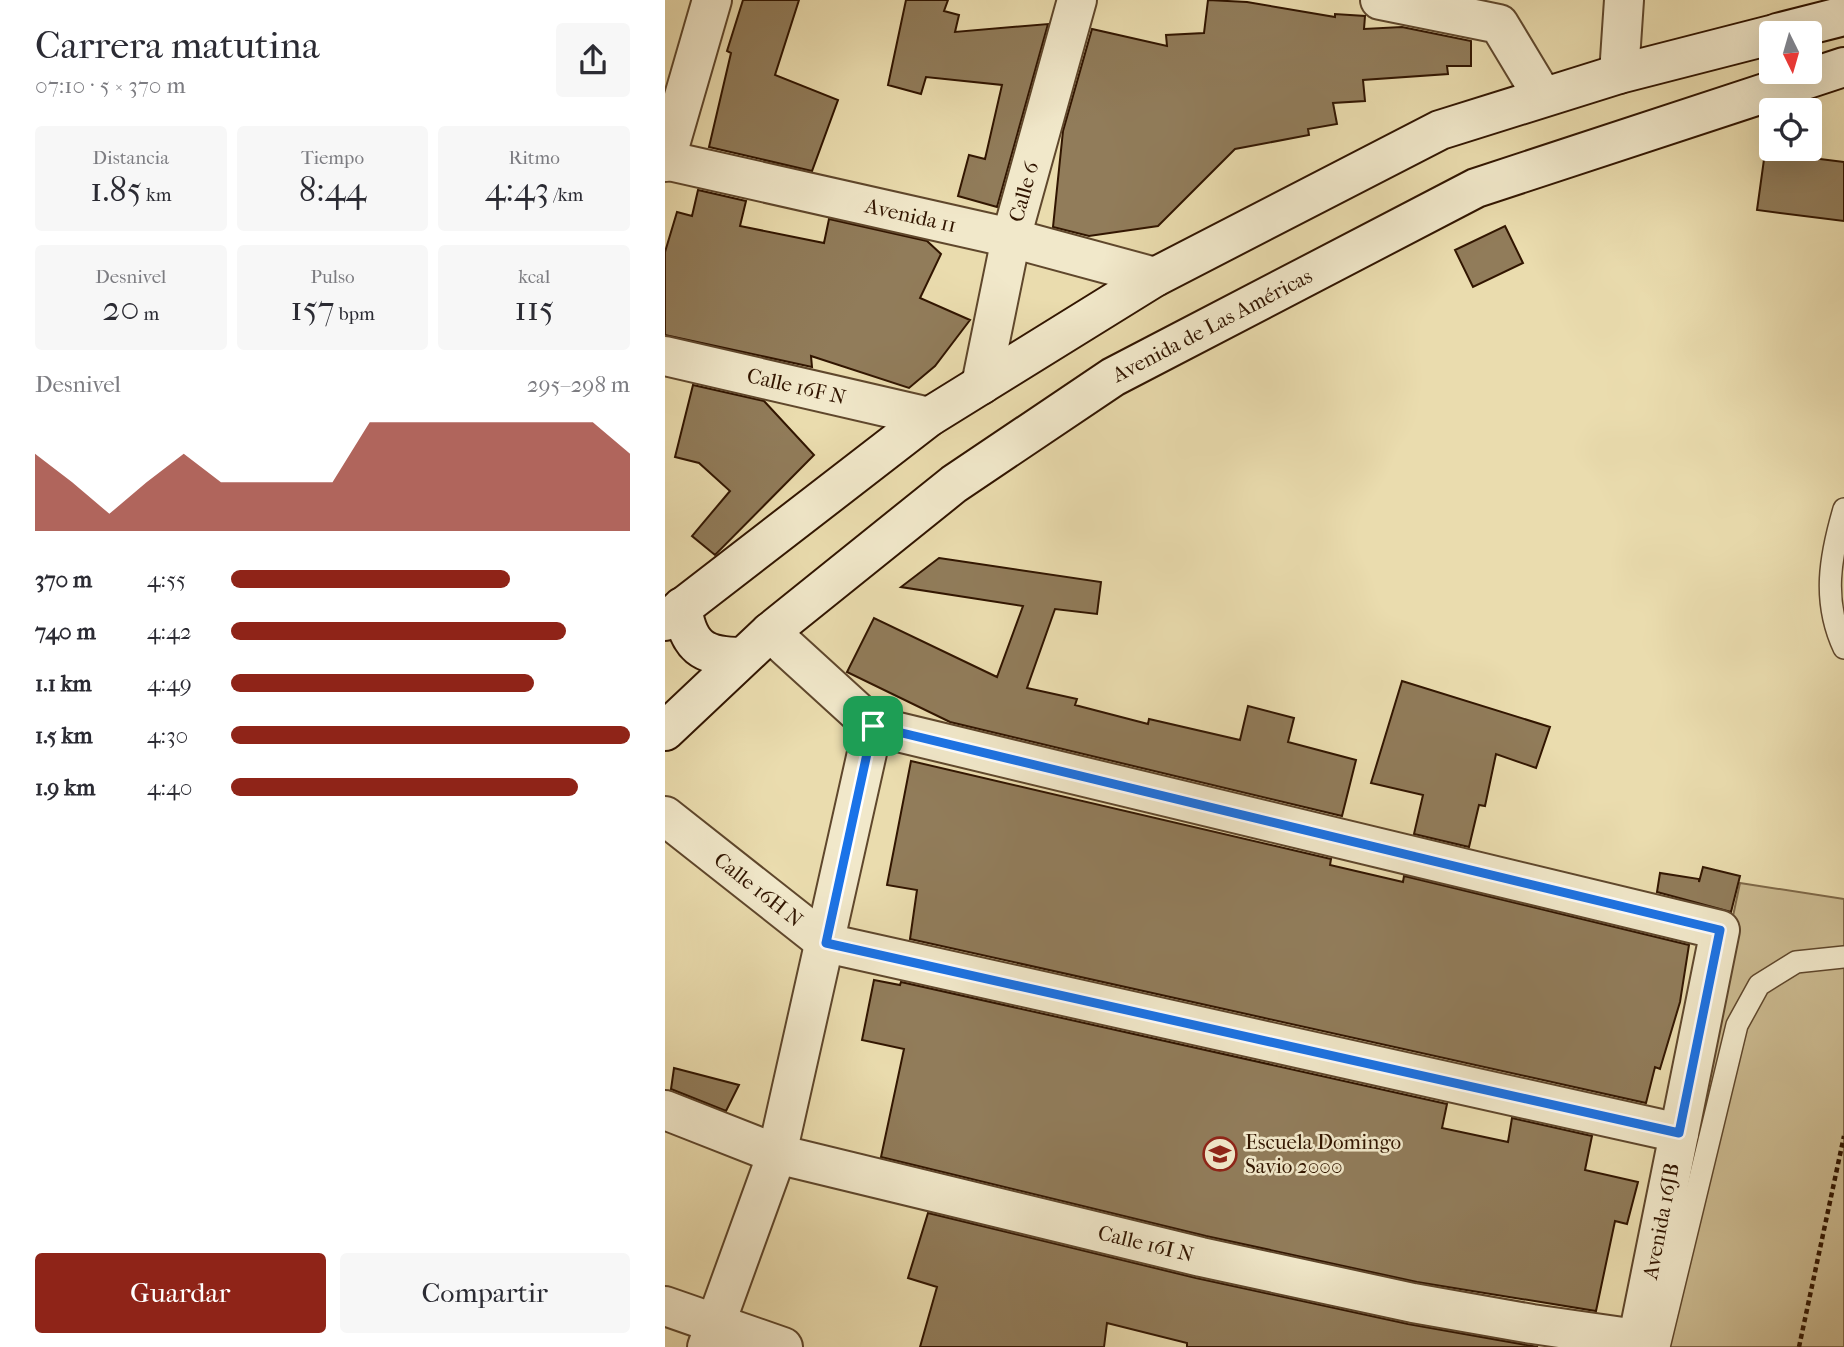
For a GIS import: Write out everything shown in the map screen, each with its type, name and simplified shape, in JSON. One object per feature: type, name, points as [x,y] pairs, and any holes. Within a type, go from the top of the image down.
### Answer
[{"type":"street","points":[[665,160],[712,0]]},
{"type":"street","name":"Calle 6","points":[[981,385],[1011,238],[1077,0]]},
{"type":"street","points":[[1380,0],[1499,24],[1543,97]]},
{"type":"street","points":[[1619,75],[1623,0]]},
{"type":"street","points":[[1822,22],[1844,16]]},
{"type":"street","points":[[741,657],[718,657],[698,648],[674,614],[929,417],[1154,277],[1440,130],[1619,75],[1759,38]]},
{"type":"street","name":"Avenida de Las Américas","points":[[665,731],[770,632],[954,484],[1113,377],[1476,188],[1844,67]]},
{"type":"street","name":"Avenida 11","points":[[665,160],[1011,238],[1154,277]]},
{"type":"street","name":"Calle 16F N","points":[[665,356],[929,417]]},
{"type":"street","points":[[712,1336],[777,1154],[873,726],[770,632]]},
{"type":"street","points":[[665,715],[665,731]]},
{"type":"street","name":"Avenida 16JB","points":[[873,726],[1720,930],[1679,1133],[1644,1344]]},
{"type":"street","name":"Calle 16H N","points":[[665,816],[826,943],[1679,1133]]},
{"type":"street","name":"Calle 16I N","points":[[665,1110],[777,1154],[1201,1257],[1413,1303],[1644,1344]]},
{"type":"street","points":[[665,1306],[712,1336],[783,1347]]},
{"type":"lane","points":[[1844,509],[1832,549],[1829,597],[1844,648]]},
{"type":"lane","points":[[1644,1344],[1737,1025],[1759,985],[1796,962],[1844,957]]},
{"type":"path","points":[[1799,1347],[1844,1136]]},
{"type":"shaded area","points":[[1740,883],[1844,899],[1844,1347],[1642,1347]]},
{"type":"building","points":[[743,0],[799,0],[775,75],[838,100],[812,171],[709,147],[731,53],[727,51]]},
{"type":"building","points":[[906,0],[948,0],[944,11],[959,15],[955,32],[1048,24],[997,207],[958,196],[969,155],[985,159],[1002,85],[926,77],[921,94],[888,85]]},
{"type":"building","points":[[1208,0],[1247,2],[1335,17],[1335,14],[1365,16],[1364,29],[1402,27],[1471,41],[1471,66],[1447,66],[1448,74],[1363,80],[1365,101],[1333,103],[1337,124],[1308,129],[1309,135],[1235,149],[1158,226],[1089,236],[1053,227],[1063,131],[1092,29],[1167,46],[1166,35],[1204,33]]},
{"type":"building","points":[[1822,159],[1844,162],[1844,221],[1757,210],[1764,161]]},
{"type":"building","points":[[698,190],[746,201],[740,226],[824,243],[829,219],[927,241],[941,254],[920,298],[970,320],[935,366],[909,388],[811,356],[812,367],[665,335],[665,252],[677,212],[692,216]]},
{"type":"building","points":[[1505,226],[1523,263],[1473,287],[1455,250]]},
{"type":"building","points":[[693,385],[764,401],[814,455],[715,555],[692,536],[730,491],[699,463],[675,457]]},
{"type":"building","points":[[939,558],[1101,582],[1097,614],[1055,609],[1027,688],[1077,699],[1075,705],[1148,724],[1149,719],[1240,740],[1248,706],[1294,718],[1288,742],[1356,760],[1342,816],[950,722],[847,672],[874,618],[997,677],[1023,606],[901,587]]},
{"type":"building","points":[[1402,681],[1550,727],[1536,768],[1496,754],[1485,806],[1479,805],[1469,847],[1414,834],[1423,795],[1371,783]]},
{"type":"building","points":[[911,761],[1331,859],[1330,865],[1403,882],[1404,876],[1689,945],[1680,1002],[1660,1069],[1655,1067],[1646,1103],[910,939],[917,890],[887,885]]},
{"type":"building","points":[[1703,867],[1740,876],[1731,912],[1657,892],[1660,873],[1699,879],[1699,882]]},
{"type":"building","points":[[874,980],[900,985],[901,982],[1447,1104],[1442,1128],[1508,1142],[1512,1118],[1592,1136],[1585,1170],[1638,1182],[1627,1224],[1615,1221],[1596,1311],[1417,1282],[1206,1236],[881,1157],[904,1049],[862,1040]]},
{"type":"building","points":[[674,1068],[739,1085],[726,1111],[671,1089]]},
{"type":"building","points":[[928,1213],[1196,1278],[1408,1324],[1538,1347],[1187,1347],[1187,1343],[1107,1323],[1104,1347],[920,1347],[937,1287],[908,1278]]},
{"type":"place","name":"Escuela Domingo Savio 2000","points":[[1220,1154]]},
{"type":"route","points":[[873,726],[1720,930],[1679,1133],[826,943],[873,726]]}]
